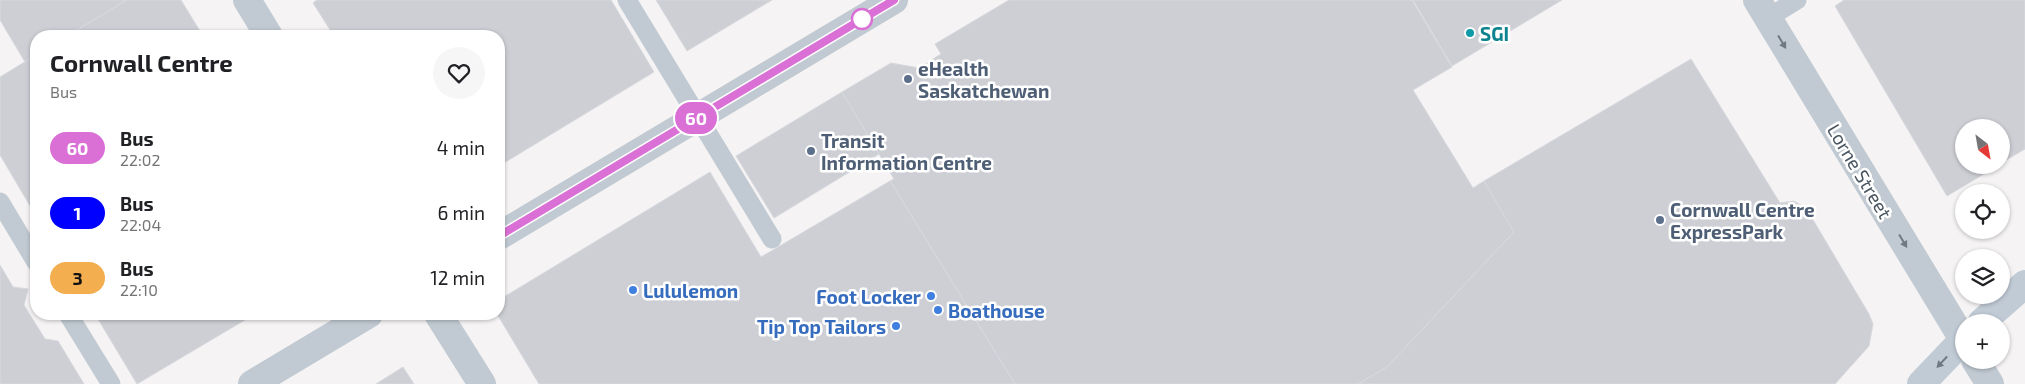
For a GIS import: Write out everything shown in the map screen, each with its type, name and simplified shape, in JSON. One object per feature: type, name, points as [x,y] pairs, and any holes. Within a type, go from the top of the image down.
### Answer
[{"type":"main road","points":[[1996,314],[2025,284]]},
{"type":"main road","points":[[1921,384],[1955,353]]},
{"type":"street","points":[[247,0],[265,30]]},
{"type":"street","points":[[505,232],[894,0]]},
{"type":"street","name":"Lorne Street","points":[[1763,9],[1955,316]]},
{"type":"street","points":[[252,384],[359,320]]},
{"type":"street","points":[[442,320],[482,384]]},
{"type":"street","name":"Lorne Street","points":[[1983,369],[1990,384]]},
{"type":"lane","points":[[627,0],[772,239]]},
{"type":"lane","points":[[1763,9],[1797,0]]},
{"type":"lane","points":[[0,202],[30,252]]},
{"type":"lane","points":[[72,320],[111,384]]},
{"type":"building","points":[[0,0],[127,0],[77,30],[30,30],[30,59],[25,62],[0,20]]},
{"type":"building","points":[[127,0],[181,0],[199,30],[77,30]]},
{"type":"building","points":[[317,0],[611,0],[654,72],[505,162],[505,30],[330,30],[313,3]]},
{"type":"building","points":[[656,0],[772,0],[687,51]]},
{"type":"building","points":[[1009,0],[1412,0],[1452,67],[1413,90],[1473,188],[1484,181],[1514,232],[1387,367],[1358,384],[1015,384],[890,181],[894,179],[842,92],[891,63],[919,68],[941,54],[935,44]]},
{"type":"building","name":"SGI","points":[[1413,0],[1562,0],[1452,66]]},
{"type":"building","points":[[1844,0],[2025,0],[2025,149],[2010,158],[2010,119],[1955,119],[1955,174],[1984,174],[1967,184],[1955,184],[1955,191],[1947,196],[1835,6]]},
{"type":"building","points":[[30,59],[30,206],[0,155],[0,77]]},
{"type":"building","name":"Cornwall Centre ExpressPark","points":[[1691,59],[1780,203],[1794,201],[1806,208],[1869,314],[1873,324],[1869,346],[1835,384],[1358,384],[1387,367],[1514,232],[1484,181]]},
{"type":"building","points":[[842,92],[879,154],[774,218],[736,156]]},
{"type":"building","points":[[710,172],[761,257],[890,181],[1015,384],[539,384],[501,320],[505,320],[505,296]]},
{"type":"building","points":[[0,265],[13,287],[28,289],[24,305],[30,315],[30,320],[33,320],[45,339],[58,341],[84,384],[0,384]]},
{"type":"building","points":[[99,320],[245,320],[137,384]]},
{"type":"building","points":[[403,367],[414,384],[376,384]]},
{"type":"bus line","name":"60","points":[[505,232],[894,0]]},
{"type":"place","name":"SGI","points":[[1470,33]]},
{"type":"place","name":"eHealth Saskatchewan","points":[[908,79]]},
{"type":"place","name":"Transit Information Centre","points":[[811,151]]},
{"type":"place","name":"Cornwall Centre ExpressPark","points":[[1660,220]]},
{"type":"place","name":"Lululemon","points":[[633,290]]},
{"type":"place","name":"Foot Locker","points":[[931,296]]},
{"type":"place","name":"Boathouse","points":[[938,310]]},
{"type":"place","name":"Tip Top Tailors","points":[[896,326]]}]
